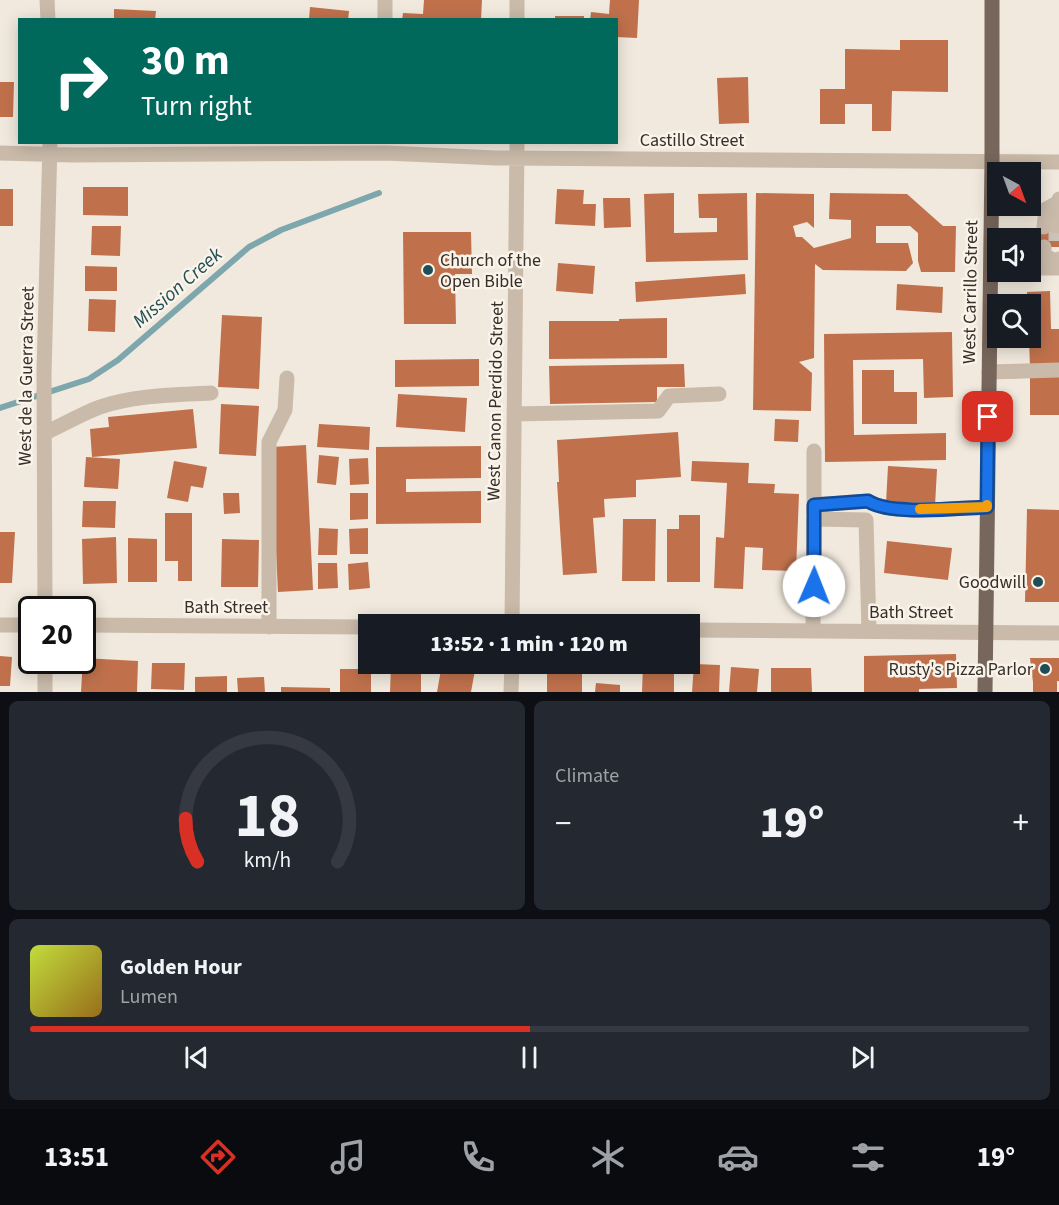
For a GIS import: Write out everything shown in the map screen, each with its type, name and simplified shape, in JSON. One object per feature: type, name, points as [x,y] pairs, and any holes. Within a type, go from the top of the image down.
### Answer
[{"type":"main road","name":"West Carrillo Street","points":[[992,0],[992,162]]},
{"type":"main road","name":"West Carrillo Street","points":[[985,692],[989,372],[993,282]]},
{"type":"street","points":[[47,0],[48,18]]},
{"type":"street","points":[[385,0],[385,18]]},
{"type":"street","points":[[517,0],[517,18]]},
{"type":"street","name":"West Canon Perdido Street","points":[[512,614],[517,144]]},
{"type":"street","name":"Castillo Street","points":[[0,153],[50,149],[387,148],[468,158],[992,162]]},
{"type":"street","name":"West de la Guerra Street","points":[[45,596],[44,374],[50,149]]},
{"type":"street","name":"Castillo Street","points":[[1041,162],[1059,162]]},
{"type":"street","points":[[1050,226],[1059,201]]},
{"type":"street","points":[[1041,264],[1055,258]]},
{"type":"street","points":[[989,372],[1059,370]]},
{"type":"street","points":[[269,627],[269,442],[285,411],[286,378]]},
{"type":"street","points":[[45,428],[123,401],[153,396],[211,393]]},
{"type":"street","points":[[514,414],[658,411],[669,396],[718,394]]},
{"type":"street","points":[[813,631],[814,451]]},
{"type":"street","points":[[814,512],[868,501],[871,504],[896,510],[987,507]]},
{"type":"street","points":[[814,512],[866,520],[869,631]]},
{"type":"street","points":[[0,625],[18,625]]},
{"type":"street","name":"Bath Street","points":[[96,625],[358,627]]},
{"type":"street","name":"Bath Street","points":[[700,630],[1059,633]]},
{"type":"street","points":[[45,674],[45,692]]},
{"type":"street","points":[[512,674],[512,692]]},
{"type":"building","points":[[424,0],[482,0],[481,18],[402,18],[403,13],[423,14]]},
{"type":"building","points":[[610,0],[639,0],[637,38],[618,37],[618,18],[590,18],[591,12],[609,14]]},
{"type":"building","points":[[310,7],[349,11],[348,18],[309,18]]},
{"type":"building","points":[[114,9],[156,11],[155,18],[114,18]]},
{"type":"building","points":[[555,16],[584,16],[584,18],[555,18]]},
{"type":"building","points":[[900,40],[948,40],[948,92],[892,91],[891,131],[872,131],[872,104],[845,104],[845,124],[820,124],[820,89],[845,89],[845,49],[900,50]]},
{"type":"building","points":[[748,77],[749,123],[719,124],[717,78]]},
{"type":"building","points":[[0,82],[14,82],[13,117],[0,117]]},
{"type":"building","points":[[83,187],[128,187],[128,216],[83,215]]},
{"type":"building","points":[[0,189],[13,189],[13,226],[0,226]]},
{"type":"building","points":[[557,189],[584,190],[583,204],[596,204],[595,226],[555,224]]},
{"type":"building","points":[[674,193],[674,233],[717,232],[717,218],[699,218],[698,194],[747,193],[748,260],[646,262],[644,194]]},
{"type":"building","points":[[756,193],[814,194],[814,228],[807,222],[793,226],[796,237],[802,237],[814,248],[851,238],[851,220],[829,219],[830,193],[907,194],[943,226],[956,226],[955,272],[921,272],[918,261],[918,233],[910,226],[876,226],[876,243],[908,243],[913,263],[906,271],[823,270],[815,264],[814,358],[799,362],[812,373],[811,411],[753,410]]},
{"type":"building","points":[[603,198],[630,198],[631,227],[604,228]]},
{"type":"building","points":[[92,226],[121,226],[120,256],[91,255]]},
{"type":"building","points":[[1038,226],[1059,227],[1059,247],[1041,247],[1041,228]]},
{"type":"building","points":[[403,232],[471,232],[472,274],[455,274],[456,324],[404,324]]},
{"type":"building","points":[[558,263],[595,266],[593,294],[556,291]]},
{"type":"building","points":[[85,266],[117,267],[117,291],[85,291]]},
{"type":"building","points":[[745,274],[746,294],[636,302],[635,282]]},
{"type":"building","points":[[897,284],[943,287],[942,313],[896,310]]},
{"type":"building","points":[[1050,291],[1051,329],[1059,329],[1059,366],[1030,368],[1029,348],[1041,348],[1041,294],[1027,294],[1027,292]]},
{"type":"building","points":[[89,299],[116,300],[115,332],[88,331]]},
{"type":"building","points":[[222,315],[262,317],[259,389],[218,387]]},
{"type":"building","points":[[667,318],[667,358],[549,359],[549,321]]},
{"type":"building","points":[[952,332],[953,397],[924,398],[923,359],[853,360],[854,435],[946,433],[946,460],[825,462],[824,334]]},
{"type":"building","points":[[479,359],[479,386],[395,387],[395,360]]},
{"type":"building","points":[[684,364],[685,387],[657,387],[657,402],[550,404],[549,366]]},
{"type":"building","points":[[862,370],[894,370],[894,392],[917,392],[917,424],[862,424]]},
{"type":"building","points":[[1030,376],[1059,376],[1059,415],[1030,415]]},
{"type":"building","points":[[398,394],[467,398],[465,432],[396,427]]},
{"type":"building","points":[[221,404],[259,406],[256,456],[219,454]]},
{"type":"building","points":[[193,409],[197,448],[92,457],[90,429],[109,427],[108,417]]},
{"type":"building","points":[[775,419],[799,420],[798,442],[774,441]]},
{"type":"building","points":[[319,424],[370,427],[369,450],[317,447]]},
{"type":"building","points":[[678,432],[681,477],[636,480],[636,497],[604,499],[605,517],[593,518],[597,573],[563,575],[557,482],[559,482],[557,440]]},
{"type":"building","points":[[306,445],[313,590],[278,592],[271,447]]},
{"type":"building","points":[[481,446],[481,478],[406,479],[406,492],[481,491],[481,523],[376,524],[376,447]]},
{"type":"building","points":[[319,455],[339,457],[336,485],[317,483]]},
{"type":"building","points":[[86,457],[120,459],[118,489],[84,487]]},
{"type":"building","points":[[368,458],[369,484],[350,485],[349,459]]},
{"type":"building","points":[[174,461],[207,467],[203,488],[191,486],[188,502],[167,498]]},
{"type":"building","points":[[692,461],[749,463],[748,483],[775,484],[774,493],[799,494],[796,571],[762,570],[763,548],[745,547],[743,589],[714,588],[716,537],[724,538],[727,483],[691,481]]},
{"type":"building","points":[[888,466],[937,469],[935,506],[886,503]]},
{"type":"building","points":[[223,493],[239,493],[240,513],[224,514]]},
{"type":"building","points":[[350,493],[368,493],[368,519],[350,520]]},
{"type":"building","points":[[83,501],[116,501],[115,528],[82,527]]},
{"type":"building","points":[[1027,509],[1059,510],[1059,602],[1025,602]]},
{"type":"building","points":[[165,513],[192,513],[192,581],[178,581],[178,561],[165,561]]},
{"type":"building","points":[[679,515],[700,515],[700,582],[667,582],[667,529],[679,529]]},
{"type":"building","points":[[623,519],[656,519],[655,581],[622,581]]},
{"type":"building","points":[[319,528],[338,529],[337,555],[318,555]]},
{"type":"building","points":[[368,528],[368,554],[350,554],[349,529]]},
{"type":"building","points":[[0,532],[15,532],[12,583],[0,583]]},
{"type":"building","points":[[116,537],[117,583],[83,584],[82,539]]},
{"type":"building","points":[[128,538],[157,539],[157,582],[128,582]]},
{"type":"building","points":[[222,539],[259,540],[258,587],[221,587]]},
{"type":"building","points":[[887,541],[952,548],[948,580],[884,573]]},
{"type":"building","points":[[368,562],[370,588],[349,590],[348,564]]},
{"type":"building","points":[[318,563],[337,563],[338,588],[318,589]]},
{"type":"building","points":[[956,654],[957,688],[919,689],[919,692],[864,692],[864,656]]},
{"type":"building","points":[[0,656],[12,657],[10,686],[0,686]]},
{"type":"building","name":"Rusty's Pizza Parlor","points":[[1030,658],[1059,658],[1057,692],[1033,692]]},
{"type":"building","points":[[96,659],[138,661],[137,692],[81,692],[82,674],[96,674]]},
{"type":"building","points":[[152,663],[185,663],[184,690],[151,689]]},
{"type":"building","points":[[700,664],[720,665],[719,692],[692,692],[693,674],[700,674]]},
{"type":"building","points":[[731,667],[759,669],[757,692],[729,692]]},
{"type":"building","points":[[771,668],[811,668],[812,692],[771,692]]},
{"type":"building","points":[[340,669],[358,669],[358,674],[371,674],[371,692],[340,692]]},
{"type":"building","points":[[391,674],[421,674],[421,692],[390,692]]},
{"type":"building","points":[[440,674],[474,674],[471,692],[437,692]]},
{"type":"building","points":[[547,674],[582,674],[582,692],[547,692]]},
{"type":"building","points":[[643,674],[674,674],[674,692],[642,692]]},
{"type":"building","points":[[227,676],[227,692],[195,692],[195,677]]},
{"type":"building","points":[[264,677],[265,692],[238,692],[237,678]]},
{"type":"building","points":[[596,683],[620,685],[620,692],[595,692]]},
{"type":"building","points":[[281,687],[330,688],[330,692],[281,692]]},
{"type":"waterway","name":"Mission Creek","points":[[0,408],[89,379],[118,360],[249,247],[281,230],[379,193]]},
{"type":"tunnel","points":[[1056,226],[1056,247]]},
{"type":"slow traffic","points":[[920,509],[987,507],[987,505]]},
{"type":"place","name":"Church of the Open Bible","points":[[428,270]]},
{"type":"place","name":"Goodwill","points":[[1038,582]]},
{"type":"place","name":"Rusty's Pizza Parlor","points":[[1045,669]]},
{"type":"route","points":[[814,586],[814,505],[868,501],[871,504],[896,510],[987,507],[988,417]]}]
